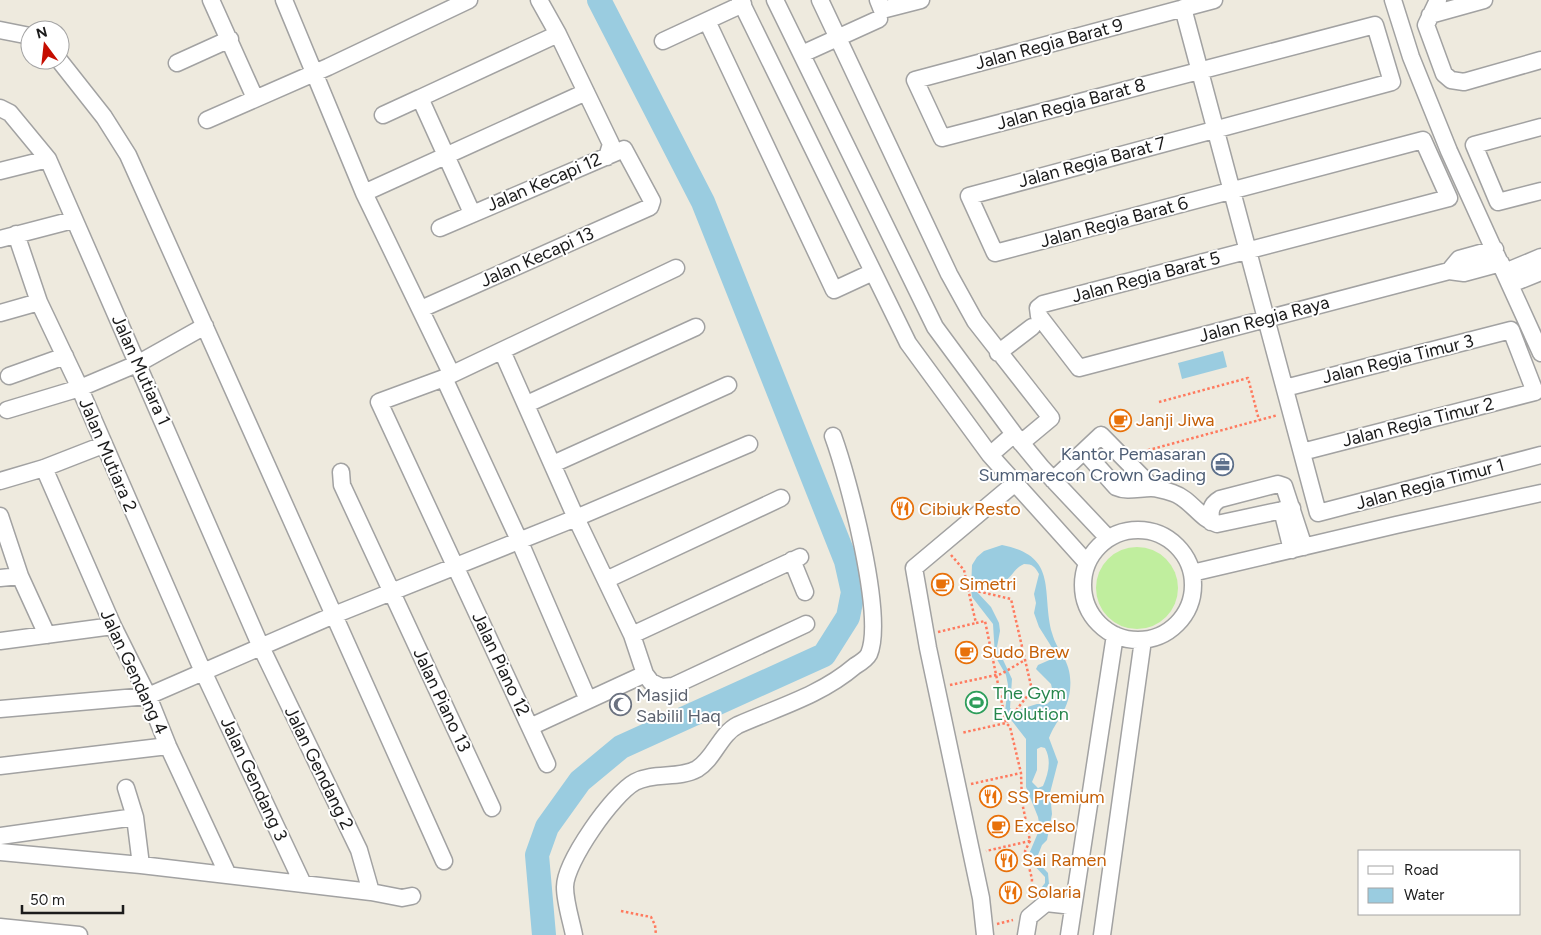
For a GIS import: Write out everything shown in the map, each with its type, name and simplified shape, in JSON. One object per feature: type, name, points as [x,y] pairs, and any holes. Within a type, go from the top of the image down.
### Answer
[{"type":"street","points":[[211,0],[255,98]]},
{"type":"street","points":[[284,0],[364,193],[421,309],[447,376],[588,700]]},
{"type":"street","points":[[208,120],[469,0]]},
{"type":"street","name":"Jalan Kecapi 12","points":[[440,228],[607,157],[611,149],[558,34],[539,0]]},
{"type":"street","points":[[775,0],[935,327],[1018,439],[1053,480],[1108,538]]},
{"type":"street","points":[[820,0],[949,274],[975,321],[998,353],[1051,418],[990,455]]},
{"type":"street","points":[[802,54],[838,37],[880,10],[921,0]]},
{"type":"street","name":"Jalan Regia Barat 9","points":[[942,138],[915,80],[1214,0]]},
{"type":"street","points":[[1393,0],[1411,57],[1449,151],[1541,353]]},
{"type":"street","points":[[1438,0],[1426,25],[1444,74],[1451,80],[1464,82],[1541,60]]},
{"type":"street","points":[[1430,14],[1484,0]]},
{"type":"street","points":[[663,41],[707,21],[742,2],[908,343],[990,455],[1014,484],[1087,563]]},
{"type":"street","points":[[1183,8],[1302,452]]},
{"type":"street","points":[[707,21],[834,290],[873,272]]},
{"type":"street","name":"Jalan Regia Barat 8","points":[[942,138],[1376,25],[1392,82]]},
{"type":"street","points":[[0,30],[20,34]]},
{"type":"street","points":[[383,115],[558,34]]},
{"type":"street","points":[[177,63],[230,39]]},
{"type":"street","points":[[67,70],[104,117],[128,155],[205,326],[342,613],[444,860]]},
{"type":"street","name":"Jalan Regia Barat 7","points":[[996,253],[969,196],[1392,82]]},
{"type":"street","points":[[364,193],[586,92]]},
{"type":"street","points":[[420,98],[472,213]]},
{"type":"street","name":"Jalan Mutiara 1","points":[[0,108],[10,113],[48,159],[73,220],[139,363],[261,647]]},
{"type":"street","points":[[1541,127],[1474,145],[1498,202],[1541,191]]},
{"type":"street","name":"Jalan Regia Barat 6","points":[[996,253],[1424,140],[1449,198]]},
{"type":"street","name":"Jalan Kecapi 13","points":[[421,309],[650,207],[652,204],[627,150],[622,149],[607,157]]},
{"type":"street","points":[[0,170],[48,159]]},
{"type":"street","name":"Jalan Regia Barat 5","points":[[1079,368],[1039,316],[1038,308],[1043,304],[1449,198]]},
{"type":"street","points":[[8,236],[73,220]]},
{"type":"street","name":"Jalan Mutiara 2","points":[[8,236],[80,388],[103,445],[204,674]]},
{"type":"street","points":[[1503,267],[1541,257]]},
{"type":"street","name":"Jalan Regia Raya","points":[[1079,368],[1449,271],[1459,260],[1503,267]]},
{"type":"street","points":[[1503,267],[1541,272]]},
{"type":"street","points":[[447,376],[676,268]]},
{"type":"street","points":[[0,312],[39,302]]},
{"type":"street","points":[[7,410],[80,388],[139,363],[205,326]]},
{"type":"street","points":[[527,404],[696,327]]},
{"type":"street","points":[[998,353],[1032,327]]},
{"type":"street","name":"Jalan Regia Timur 3","points":[[1285,388],[1512,330],[1535,392]]},
{"type":"street","points":[[502,351],[576,518],[632,635],[645,674],[651,682],[661,687],[673,686],[806,624]]},
{"type":"street","points":[[9,376],[65,356]]},
{"type":"street","name":"Jalan Piano 12","points":[[447,376],[379,402],[547,764]]},
{"type":"street","points":[[553,464],[728,385]]},
{"type":"street","name":"Jalan Regia Timur 2","points":[[1302,452],[1535,392]]},
{"type":"street","points":[[1053,480],[1101,435],[1153,488]]},
{"type":"street","points":[[574,935],[565,887],[567,874],[589,834],[618,797],[634,782],[690,772],[699,768],[736,727],[789,705],[836,682],[869,655],[874,633],[862,543],[847,476],[833,436]]},
{"type":"street","points":[[0,709],[148,696],[204,674],[261,647],[386,594],[576,518],[749,444]]},
{"type":"street","points":[[0,481],[44,468],[103,445]]},
{"type":"street","points":[[1084,451],[1116,487],[1123,490],[1153,488],[1175,494],[1190,502],[1211,522],[1226,524],[1287,509]]},
{"type":"street","name":"Jalan Regia Timur 1","points":[[1302,452],[1318,513],[1541,455]]},
{"type":"street","name":"Jalan Gendang 4","points":[[44,468],[113,626],[148,696],[168,746],[228,874]]},
{"type":"street","name":"Jalan Piano 13","points":[[341,472],[342,485],[386,594],[492,808]]},
{"type":"street","points":[[984,931],[981,898],[914,568],[1014,484]]},
{"type":"street","points":[[1211,522],[1210,510],[1213,503],[1220,499],[1278,484],[1284,486],[1288,491],[1287,509],[1298,548]]},
{"type":"street","points":[[1192,573],[1541,493]]},
{"type":"street","points":[[1190,502],[1209,497],[1220,499]]},
{"type":"street","points":[[606,580],[781,498]]},
{"type":"street","points":[[0,516],[20,576],[47,635]]},
{"type":"street","points":[[1142,530],[1159,534],[1174,544],[1186,557],[1192,573],[1193,592],[1187,610],[1176,624],[1161,635],[1143,640],[1114,635],[1097,623],[1086,605],[1082,584],[1087,563],[1096,549],[1108,538],[1125,532],[1142,530]]},
{"type":"street","points":[[632,635],[796,558],[805,592]]},
{"type":"street","points":[[0,578],[20,576]]},
{"type":"street","points":[[0,641],[113,626]]},
{"type":"street","points":[[1069,935],[1114,635]]},
{"type":"street","points":[[1102,935],[1143,640]]},
{"type":"street","name":"Jalan Gendang 2","points":[[261,647],[359,850],[371,892]]},
{"type":"street","name":"Jalan Gendang 3","points":[[204,674],[303,884]]},
{"type":"street","points":[[530,727],[645,674]]},
{"type":"street","points":[[0,766],[168,746]]},
{"type":"street","points":[[126,788],[135,817],[141,865]]},
{"type":"street","points":[[0,836],[135,817]]},
{"type":"street","points":[[0,852],[228,874],[371,892],[402,898],[412,896]]},
{"type":"street","points":[[1026,935],[1034,913],[1046,903],[1073,906]]},
{"type":"street","points":[[0,927],[79,935]]},
{"type":"path","points":[[1159,402],[1248,378],[1259,420]]},
{"type":"path","points":[[1132,466],[1145,451],[1291,411]]},
{"type":"path","points":[[942,544],[964,570],[976,623]]},
{"type":"path","points":[[947,736],[1006,723],[1032,690],[1011,599],[969,590]]},
{"type":"path","points":[[926,634],[985,621],[1006,723],[1010,727],[1021,773],[1022,802],[1030,841],[1025,852],[1032,879],[1030,894],[1034,913],[984,931]]},
{"type":"path","points":[[937,688],[1001,674],[1025,660]]},
{"type":"path","points":[[958,787],[1021,773]]},
{"type":"path","points":[[972,854],[1030,841]]},
{"type":"path","points":[[621,912],[651,917],[655,925],[656,935]]},
{"type":"green space","points":[[1137,547],[1153,550],[1166,559],[1175,572],[1178,588],[1175,604],[1166,617],[1153,626],[1137,629],[1121,626],[1108,617],[1099,604],[1096,588],[1099,572],[1108,559],[1121,550]]},
{"type":"water","points":[[1223,351],[1227,367],[1182,379],[1178,363]]},
{"type":"water","points":[[1002,545],[1020,550],[1032,557],[1040,567],[1044,577],[1052,633],[1069,672],[1069,698],[1049,738],[1058,762],[1050,793],[1052,814],[1047,840],[1042,845],[1036,860],[1048,873],[1049,884],[1038,899],[1035,896],[1045,883],[1045,877],[1029,860],[1029,854],[1040,828],[1038,817],[1026,787],[1026,739],[1005,712],[1008,685],[1006,675],[995,656],[993,624],[972,597],[972,565],[984,551]],"holes":[[[1024,564],[1033,566],[1039,574],[1034,594],[1036,603],[1034,613],[1039,627],[1056,654],[1054,658],[1038,665],[1036,669],[1051,684],[1054,697],[1047,704],[1037,704],[1014,711],[1010,708],[1012,679],[997,647],[1000,631],[999,623],[991,607],[977,592],[978,588],[1002,583]],[[1045,748],[1047,753],[1048,767],[1043,786],[1038,788],[1032,782],[1037,770],[1037,749]]]},
{"type":"waterway","points":[[544,935],[537,855],[547,827],[580,781],[621,747],[824,655],[848,617],[853,592],[846,561],[703,202],[599,0]]},
{"type":"place","name":"Janji Jiwa","points":[[1120,420]]},
{"type":"place","name":"Kantor Pemasaran Summarecon Crown Gading","points":[[1222,464]]},
{"type":"place","name":"Cibiuk Resto","points":[[903,509]]},
{"type":"place","name":"Simetri","points":[[943,584]]},
{"type":"place","name":"Sudo Brew","points":[[966,652]]},
{"type":"place","name":"The Gym Evolution","points":[[977,703]]},
{"type":"place","name":"Masjid Sabilil Haq","points":[[620,705]]},
{"type":"place","name":"SS Premium","points":[[991,797]]},
{"type":"place","name":"Excelso","points":[[998,826]]},
{"type":"place","name":"Sai Ramen","points":[[1006,860]]},
{"type":"place","name":"Solaria","points":[[1011,892]]}]
